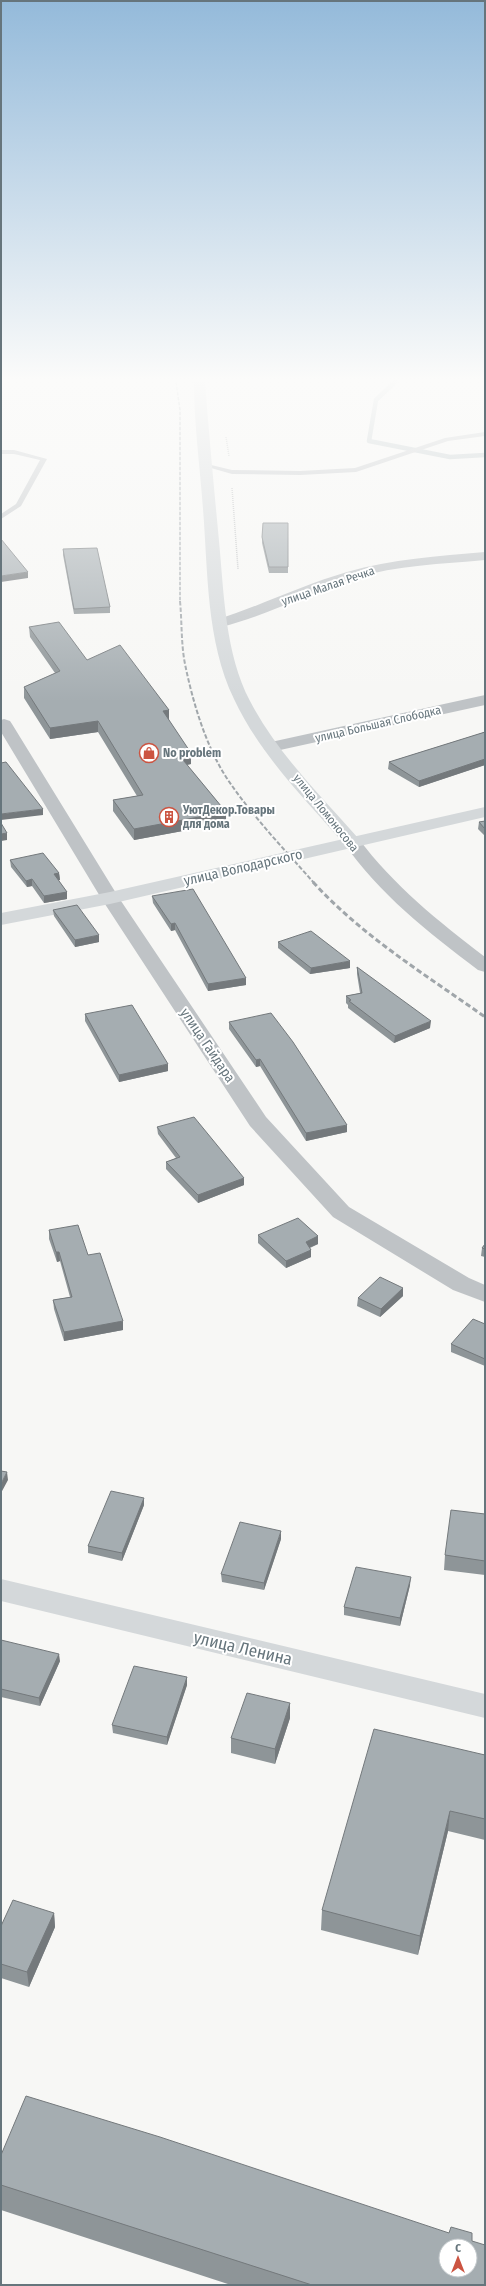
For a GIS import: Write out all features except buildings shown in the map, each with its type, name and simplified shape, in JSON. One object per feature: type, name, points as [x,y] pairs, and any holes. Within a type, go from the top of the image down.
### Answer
[{"type":"main road","name":"улица Ломоносова","points":[[209,489],[222,634],[230,665],[242,700],[272,747],[352,842]]},
{"type":"main road","name":"улица Володарского","points":[[1,919],[110,898],[485,812]]},
{"type":"main road","name":"улица Ленина","points":[[1,1590],[485,1706]]},
{"type":"street","name":"улица Малая Речка","points":[[221,623],[253,614],[290,598],[370,570],[411,563],[485,556]]},
{"type":"street","name":"улица Большая Слободка","points":[[272,747],[360,729],[485,700]]},
{"type":"street","name":"улица Гайдара","points":[[3,726],[110,898],[258,1121],[341,1212],[461,1284],[485,1294]]},
{"type":"street","name":"улица Ломоносова","points":[[352,842],[374,872],[402,900],[441,933],[485,966]]},
{"type":"lane","points":[[1,517],[18,505],[27,489]]},
{"type":"path","points":[[233,489],[238,574]]},
{"type":"railway","points":[[180,489],[180,601]]},
{"type":"railway","points":[[180,601],[185,664],[196,709],[213,753],[228,780],[248,807],[314,883]]},
{"type":"railway","points":[[313,882],[332,902],[373,937],[485,1017]]},
{"type":"place","name":"No problem","points":[[149,753]]},
{"type":"place","name":"УютДекор.Товары для дома","points":[[169,817]]}]
